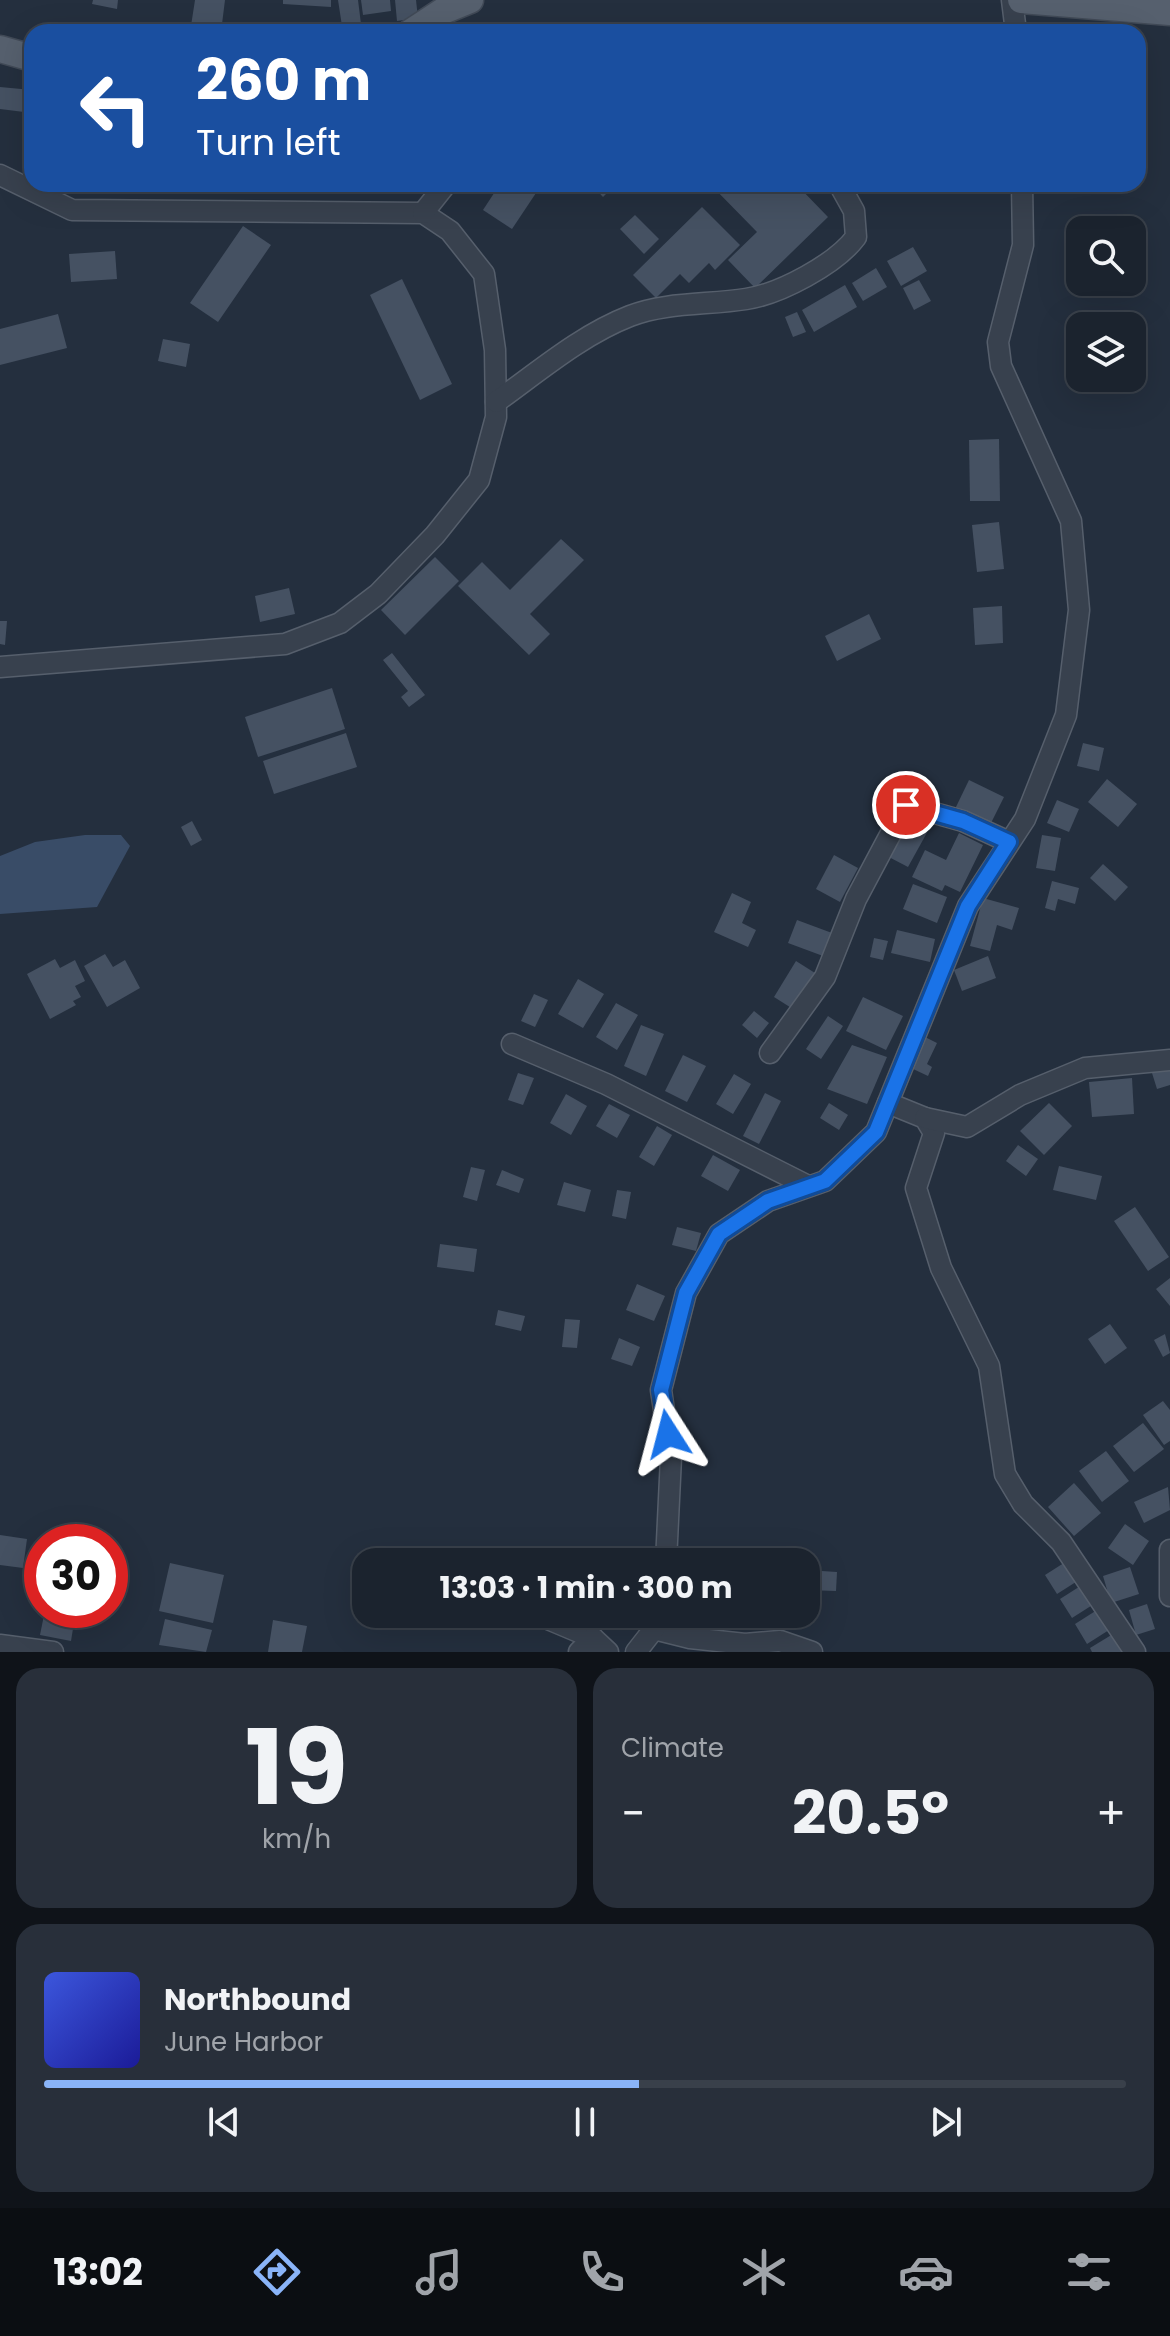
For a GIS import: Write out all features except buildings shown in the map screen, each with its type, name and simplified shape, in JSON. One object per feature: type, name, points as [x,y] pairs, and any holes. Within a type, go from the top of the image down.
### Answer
[{"type":"main road","points":[[423,24],[443,11],[470,0]]},
{"type":"main road","points":[[1021,0],[1170,12]]},
{"type":"main road","points":[[0,49],[24,56]]},
{"type":"street","points":[[1012,0],[1015,24]]},
{"type":"street","points":[[0,175],[24,187]]},
{"type":"street","points":[[0,667],[285,644],[340,623],[378,594],[435,535],[479,480],[496,417],[495,350],[484,274],[450,231],[423,213],[72,210],[35,192]]},
{"type":"street","points":[[423,213],[440,192]]},
{"type":"street","points":[[496,402],[588,338],[632,315],[692,304],[750,299],[809,274],[843,254],[856,237],[854,211],[843,192]]},
{"type":"street","points":[[667,1548],[671,1457],[661,1390],[686,1293],[719,1234],[768,1201],[806,1185],[825,1181],[876,1132],[968,906],[1025,819],[1066,715],[1079,610],[1071,521],[1001,366],[998,342],[1023,245],[1022,192]]},
{"type":"street","points":[[770,1053],[825,977],[856,899],[906,805],[963,821],[1009,842]]},
{"type":"street","points":[[512,1044],[606,1084],[806,1185]]},
{"type":"street","points":[[888,1103],[925,1118],[967,1127],[1020,1095],[1085,1068],[1170,1060]]},
{"type":"street","points":[[925,1118],[934,1133],[916,1188],[941,1268],[989,1366],[1005,1474],[1023,1504],[1061,1542],[1135,1652]]},
{"type":"street","points":[[1170,1550],[1170,1596]]},
{"type":"street","points":[[560,1628],[593,1647]]},
{"type":"street","points":[[636,1652],[652,1628]]},
{"type":"street","points":[[669,1628],[690,1638],[745,1644],[780,1641],[812,1652]]},
{"type":"street","points":[[0,1645],[53,1652]]},
{"type":"water","points":[[85,835],[121,835],[130,846],[97,907],[0,914],[0,856],[35,842]]},
{"type":"route","points":[[668,1434],[661,1390],[686,1293],[719,1234],[768,1201],[806,1185],[825,1181],[876,1132],[968,906],[1009,842],[963,821],[906,805]]}]
